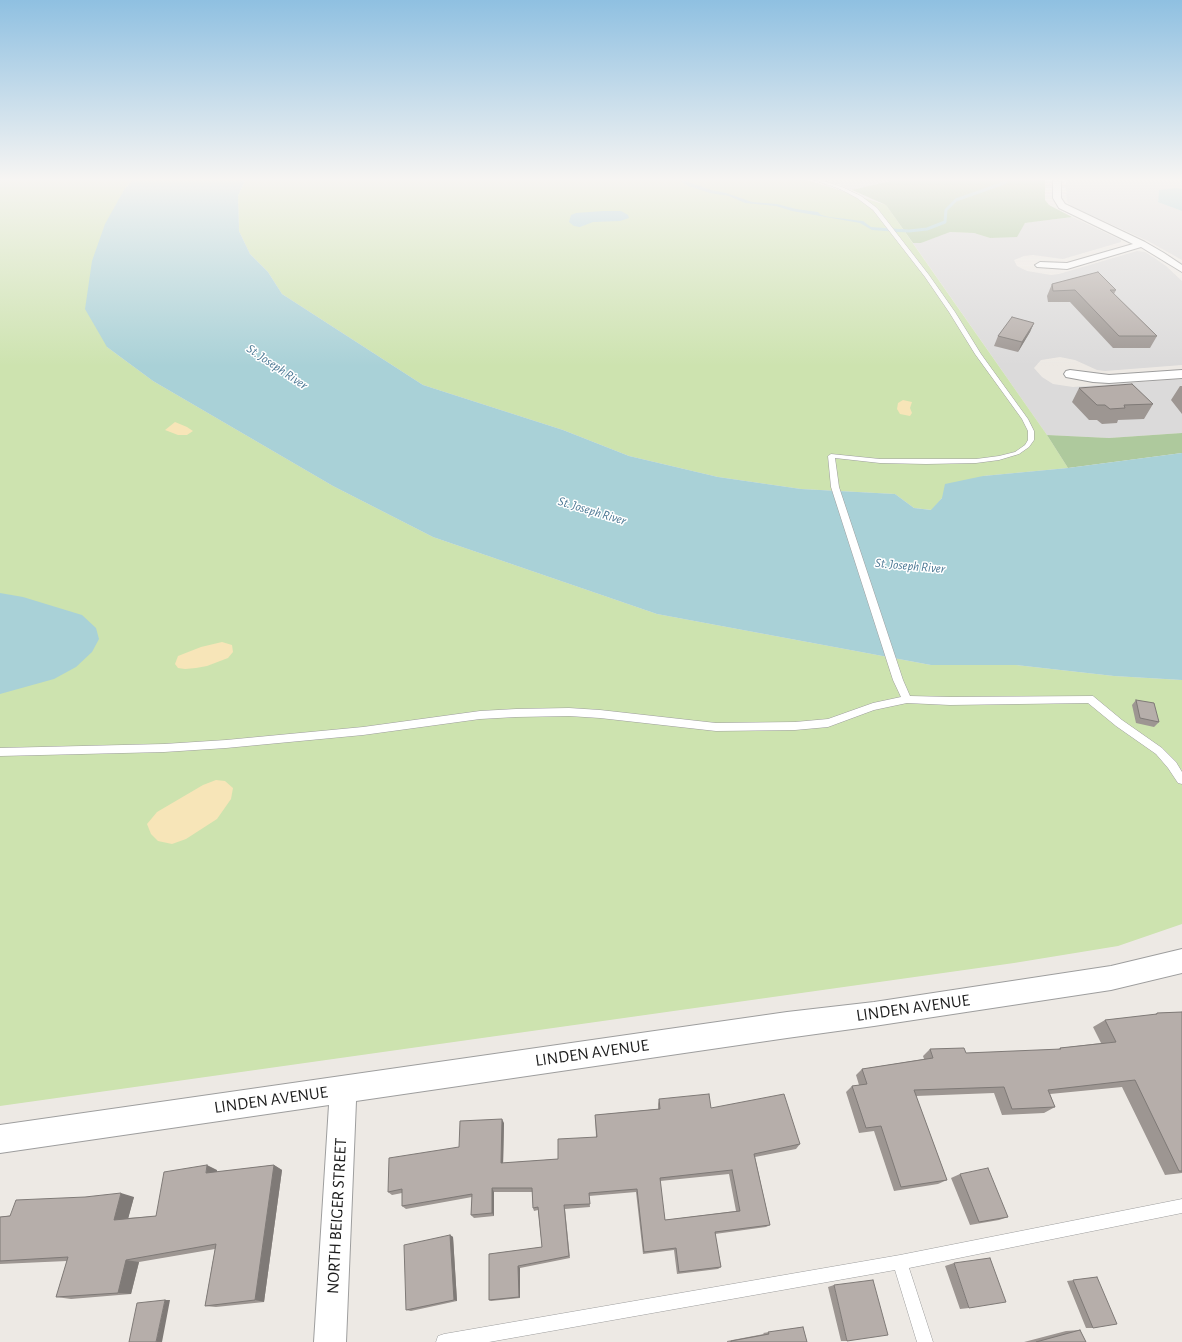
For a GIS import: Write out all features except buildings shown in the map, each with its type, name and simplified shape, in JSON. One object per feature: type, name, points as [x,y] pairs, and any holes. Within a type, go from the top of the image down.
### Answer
[{"type":"street","points":[[1135,241],[1161,254],[1182,269]]},
{"type":"street","points":[[1040,265],[1053,267],[1067,266],[1142,244]]},
{"type":"street","points":[[1070,374],[1109,379],[1182,374]]},
{"type":"street","name":"LINDEN AVENUE","points":[[0,1139],[780,1026],[874,1014],[1111,978],[1182,961]]},
{"type":"street","name":"NORTH BEIGER STREET","points":[[330,1342],[343,1090]]},
{"type":"lane","points":[[899,241],[927,276],[952,312],[978,354],[1025,419],[1031,430],[1031,440],[1027,446],[1017,453],[999,458],[976,461],[880,461],[831,456],[835,487],[898,680],[907,699]]},
{"type":"lane","points":[[0,752],[180,747],[363,731],[480,715],[516,713],[569,712],[600,714],[716,727],[794,726],[828,723],[873,707],[907,699],[950,701],[1090,699],[1119,723],[1159,751],[1172,765],[1182,780]]},
{"type":"lane","points":[[444,1342],[900,1262],[1182,1206]]},
{"type":"lane","points":[[900,1262],[924,1342]]},
{"type":"shaded area","points":[[927,241],[1121,241],[1121,242],[1063,259],[1033,255],[1024,256],[1014,260],[1017,266],[1027,271],[1051,275],[1137,251],[1145,252],[1166,266],[1182,281],[1182,365],[1105,371],[1097,370],[1075,360],[1060,357],[1041,360],[1034,368],[1042,377],[1053,384],[1073,387],[1182,379],[1182,433],[1109,438],[1047,435],[913,243],[921,243]]},
{"type":"shaded area","points":[[1148,241],[1182,241],[1182,260]]},
{"type":"green space","points":[[0,241],[119,241],[107,347],[153,381],[333,486],[433,537],[657,614],[931,665],[1016,665],[1114,676],[1182,680],[1182,924],[1118,946],[1014,963],[0,1106]]},
{"type":"green space","points":[[244,241],[911,241],[1047,435],[1068,468],[983,476],[942,498],[932,510],[914,508],[895,494],[801,489],[718,477],[629,456],[563,430],[423,385],[282,294],[268,272],[250,254]]},
{"type":"green space","points":[[911,241],[927,241],[921,243],[913,243]]},
{"type":"green space","points":[[1182,433],[1182,453],[1068,468],[1047,435],[1109,438]]},
{"type":"sand","points":[[903,400],[912,402],[910,408],[912,413],[910,416],[900,414],[897,409],[898,403]]},
{"type":"sand","points":[[175,422],[193,431],[187,435],[178,435],[165,430]]},
{"type":"sand","points":[[222,642],[232,645],[233,652],[228,658],[207,666],[196,668],[178,668],[175,664],[178,656],[201,647]]},
{"type":"sand","points":[[216,780],[225,781],[233,788],[231,799],[217,819],[186,839],[172,844],[158,841],[151,834],[147,824],[157,812],[203,785]]},
{"type":"water","name":"St. Joseph River","points":[[99,241],[244,241],[250,254],[268,272],[282,294],[423,385],[563,430],[629,456],[718,477],[801,489],[895,494],[914,508],[931,510],[942,498],[945,484],[983,476],[1068,468],[1182,453],[1182,680],[1114,676],[1016,665],[931,665],[657,614],[433,537],[333,486],[153,381],[107,347],[85,309],[92,261]]},
{"type":"water","points":[[0,593],[23,597],[82,615],[96,628],[99,639],[92,652],[76,667],[54,679],[0,694]]}]
